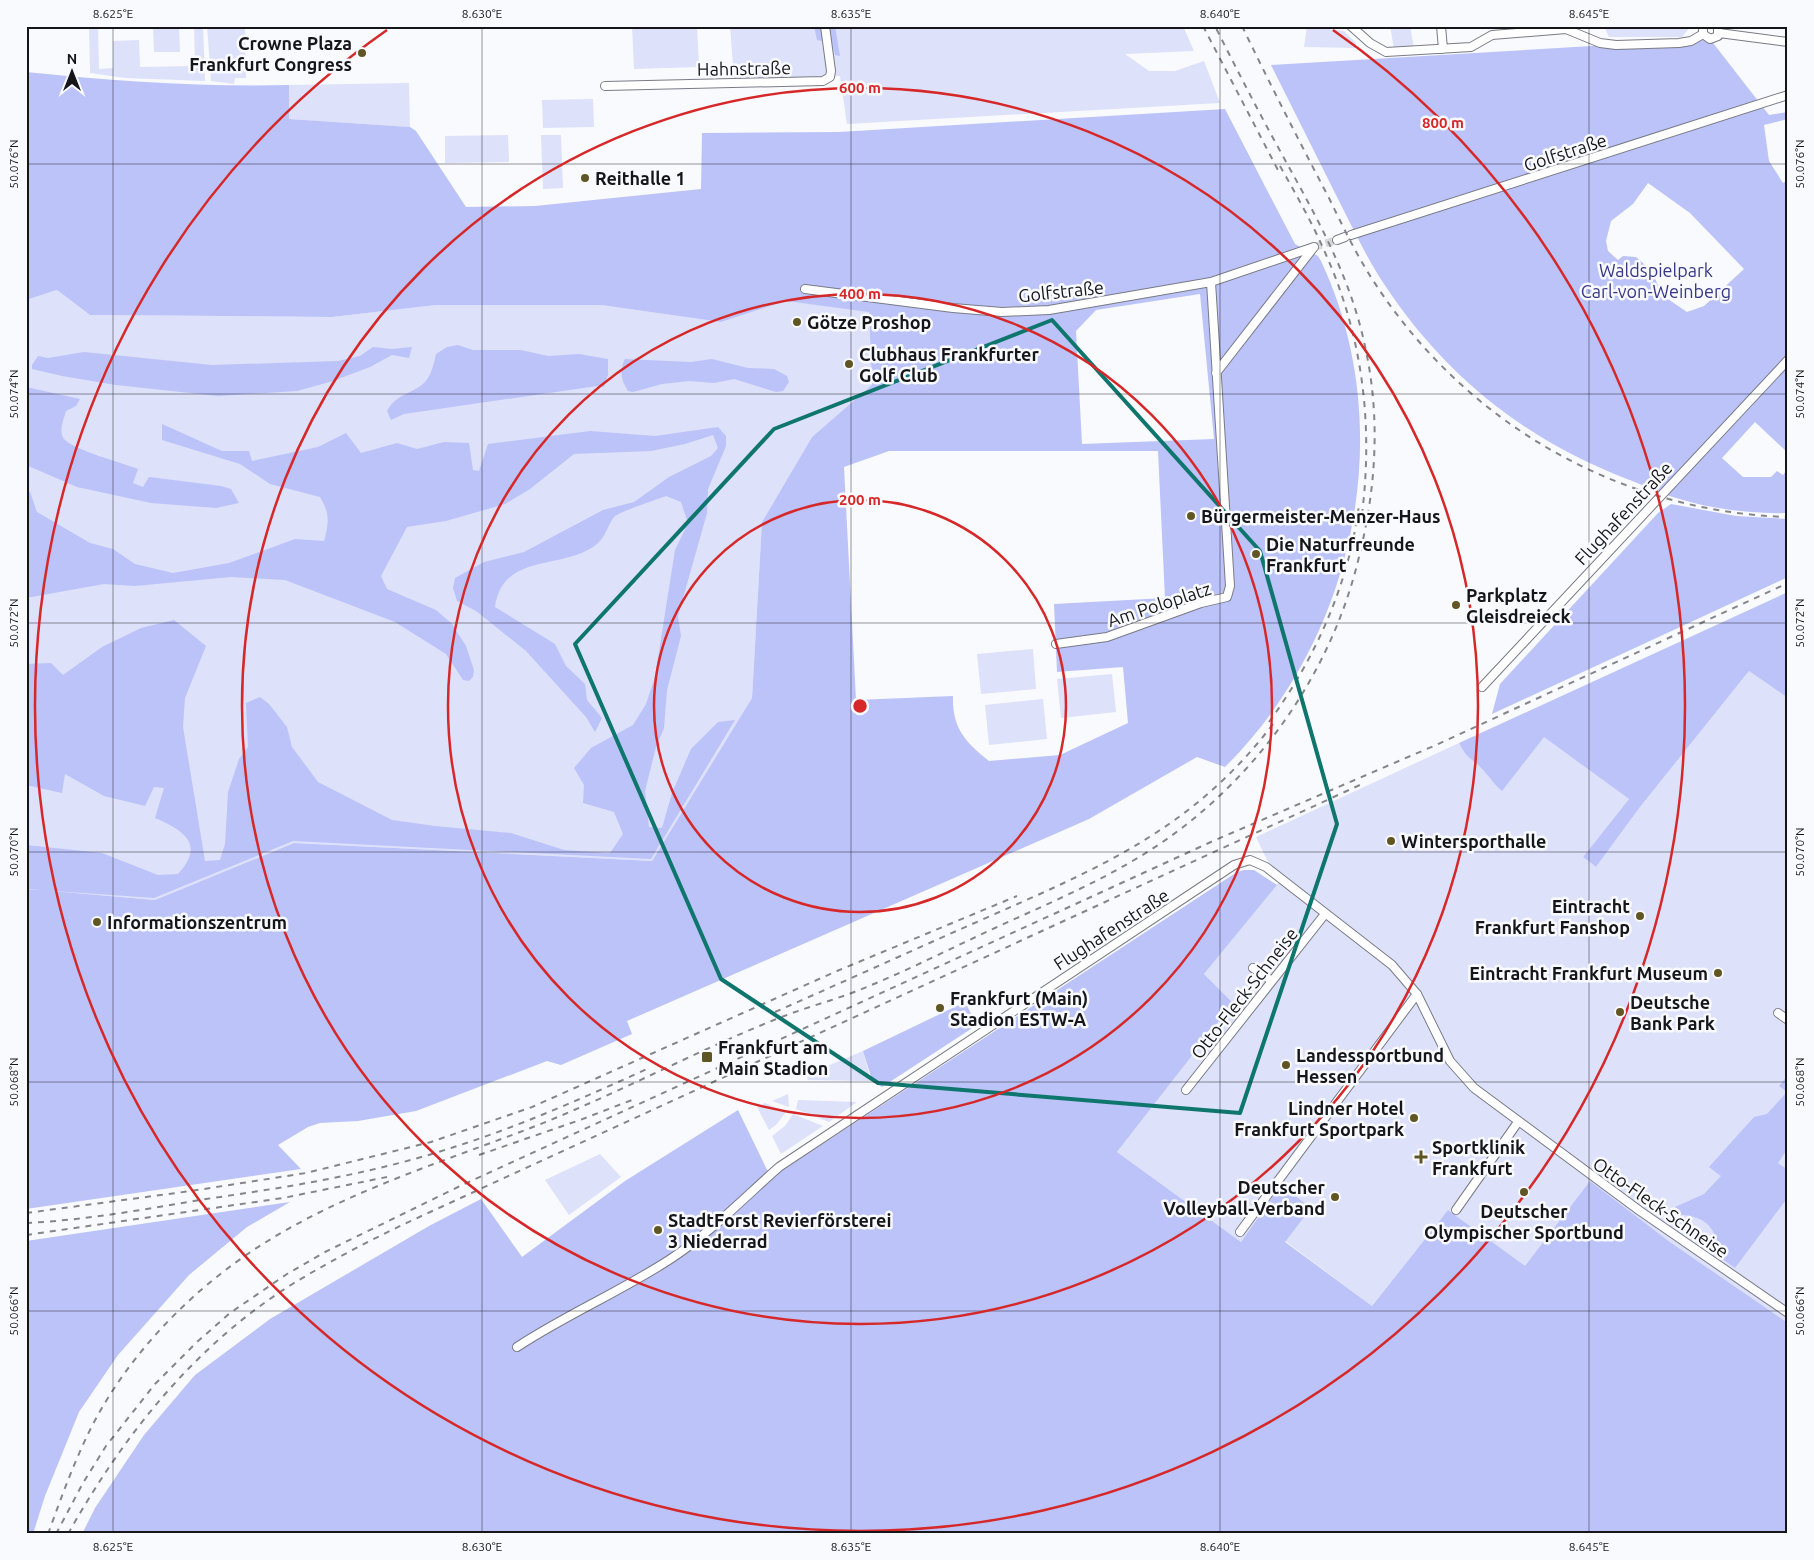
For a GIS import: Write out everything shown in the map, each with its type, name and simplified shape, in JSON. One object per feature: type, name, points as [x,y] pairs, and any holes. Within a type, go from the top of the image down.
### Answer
[{"type":"street","name":"Hahnstraße","points":[[606,86],[823,81],[830,77],[831,71],[825,26]]},
{"type":"street","points":[[1351,26],[1370,43],[1386,52],[1471,47],[1492,35],[1544,28],[1566,29],[1600,43],[1616,45],[1691,41],[1703,30],[1707,38],[1713,39],[1719,30],[1788,42]]},
{"type":"street","points":[[1441,26],[1443,49]]},
{"type":"street","name":"Golfstraße","points":[[1344,237],[1788,95]]},
{"type":"street","name":"Golfstraße","points":[[806,289],[1002,312],[1049,310],[1211,282],[1314,247],[1216,373]]},
{"type":"street","name":"Am Poloplatz","points":[[1056,644],[1107,637],[1201,603],[1228,597],[1230,586],[1211,282]]},
{"type":"street","name":"Flughafenstraße","points":[[1482,687],[1788,360]]},
{"type":"street","name":"Flughafenstraße","points":[[517,1346],[546,1327],[630,1283],[672,1258],[726,1217],[778,1167],[1234,866],[1250,860],[1255,861]]},
{"type":"street","name":"Otto-Fleck-Schneise","points":[[1255,861],[1266,867],[1392,964],[1417,994],[1450,1062],[1474,1088],[1640,1212],[1788,1313]]},
{"type":"street","name":"Otto-Fleck-Schneise","points":[[1186,1090],[1325,914]]},
{"type":"street","points":[[1253,968],[1272,982]]},
{"type":"street","points":[[1240,1232],[1417,994]]},
{"type":"street","points":[[1778,1013],[1788,1020]]},
{"type":"street","points":[[1456,1210],[1518,1122]]},
{"type":"highlighted area","points":[[1052,320],[1260,551],[1337,824],[1240,1113],[878,1083],[721,979],[575,644],[774,429]]},
{"type":"shaded area","points":[[89,26],[114,26],[98,27],[99,69],[113,68],[113,41],[139,40],[140,67],[195,66],[194,26],[203,26],[205,81],[125,78],[90,73]]},
{"type":"shaded area","points":[[153,26],[179,26],[180,52],[154,52]]},
{"type":"shaded area","points":[[207,26],[245,26],[246,78],[235,78],[234,84],[211,81]]},
{"type":"shaded area","points":[[632,26],[697,26],[699,67],[634,69]]},
{"type":"shaded area","points":[[730,26],[1183,26],[1194,51],[1125,54],[1149,71],[1175,71],[1204,61],[1220,103],[847,124],[840,76],[734,79]]},
{"type":"shaded area","points":[[814,26],[835,26],[840,56],[835,55],[832,43],[817,40]]},
{"type":"shaded area","points":[[1307,26],[1344,31],[1356,43],[1355,48],[1304,47]]},
{"type":"shaded area","points":[[1390,26],[1410,26],[1414,48],[1394,49]]},
{"type":"shaded area","points":[[1604,26],[1691,26],[1682,37],[1609,37]]},
{"type":"shaded area","points":[[1710,39],[1769,115],[1788,112],[1788,119],[1764,125],[1769,161],[1783,183],[1788,180],[1788,453],[1755,422],[1722,458],[1743,477],[1771,477],[1777,471],[1783,475],[1788,468],[1788,513],[1760,513],[1717,508],[1663,494],[1590,463],[1554,445],[1490,401],[1460,375],[1433,347],[1407,317],[1384,284],[1359,241],[1271,65]],"holes":[[[1648,183],[1690,213],[1744,269],[1704,306],[1687,312],[1662,295],[1652,271],[1636,257],[1623,256],[1618,260],[1608,251],[1606,241],[1611,221],[1633,204]]]},
{"type":"shaded area","points":[[26,72],[158,83],[289,85],[289,119],[410,127],[416,131],[466,207],[535,206],[701,189],[702,133],[839,132],[1225,109],[1295,244],[1318,256],[1321,261],[1345,326],[1358,393],[1360,461],[1351,529],[1333,595],[1306,657],[1270,715],[1225,767],[1197,757],[1089,819],[627,1021],[632,1034],[561,1065],[547,1061],[416,1111],[358,1121],[320,1123],[308,1127],[278,1145],[301,1169],[26,1209],[26,890],[155,900],[294,843],[652,861],[752,698],[762,522],[812,437],[872,385],[869,312],[786,301],[721,322],[601,305],[436,305],[332,317],[90,315],[57,290],[26,300]],"holes":[[[1200,294],[1214,439],[1082,444],[1076,331],[1096,310]],[[889,451],[1158,451],[1165,598],[1054,604],[1057,672],[1123,667],[1128,723],[1060,755],[989,761],[967,741],[958,726],[953,707],[953,696],[856,700],[844,467]]]},
{"type":"shaded area","points":[[409,83],[410,127],[289,119],[289,85]]},
{"type":"shaded area","points":[[593,99],[594,127],[543,128],[542,100]]},
{"type":"shaded area","points":[[508,135],[509,162],[445,163],[445,136]]},
{"type":"shaded area","points":[[541,135],[561,135],[563,188],[543,189]]},
{"type":"shaded area","points":[[57,290],[90,315],[332,317],[436,305],[601,305],[721,322],[786,301],[869,311],[872,386],[812,437],[762,522],[752,698],[652,861],[294,843],[155,900],[26,890],[26,300]]},
{"type":"shaded area","points":[[458,345],[473,350],[521,350],[548,356],[579,354],[608,359],[608,375],[604,387],[597,386],[404,414],[391,420],[387,411],[391,405],[424,383],[433,366],[436,354],[447,347]]},
{"type":"shaded area","points":[[373,347],[392,349],[412,347],[409,358],[392,355],[370,367],[333,381],[297,391],[218,396],[116,385],[32,369],[32,365],[38,356],[48,358],[84,352],[212,365],[338,361],[360,356]]},
{"type":"shaded area","points":[[625,359],[691,362],[712,359],[748,368],[774,369],[787,376],[789,382],[783,391],[776,392],[734,379],[714,383],[689,381],[662,384],[633,392],[628,391],[622,379],[621,371]]},
{"type":"shaded area","points":[[26,387],[80,399],[76,406],[66,411],[61,429],[62,436],[69,443],[87,452],[138,469],[133,483],[143,487],[149,477],[221,486],[231,489],[239,503],[216,508],[151,503],[77,487],[26,465]]},
{"type":"shaded area","points":[[162,424],[222,451],[249,451],[252,461],[318,447],[346,433],[361,453],[397,443],[417,449],[444,442],[469,443],[473,470],[479,471],[488,444],[590,431],[655,436],[718,427],[726,436],[726,446],[708,489],[707,513],[678,616],[681,636],[667,690],[664,728],[656,747],[645,791],[649,827],[662,828],[672,793],[691,749],[718,722],[735,720],[651,859],[293,841],[154,898],[26,889],[26,845],[102,853],[158,875],[178,874],[186,863],[190,854],[188,839],[182,833],[155,818],[164,788],[154,787],[145,806],[104,796],[65,774],[62,793],[26,785],[26,664],[51,663],[63,675],[102,647],[141,628],[174,620],[206,646],[185,698],[183,727],[205,861],[220,860],[225,844],[228,792],[239,759],[248,747],[246,703],[260,697],[269,704],[287,727],[292,747],[318,782],[392,820],[511,833],[564,850],[610,853],[623,834],[614,812],[583,803],[584,785],[574,768],[591,748],[633,725],[646,704],[655,677],[675,550],[688,523],[681,502],[666,496],[622,512],[614,517],[598,543],[570,557],[538,564],[522,570],[510,577],[500,589],[495,607],[555,644],[566,666],[585,684],[587,700],[602,718],[595,732],[586,717],[526,651],[476,611],[457,601],[453,588],[455,578],[484,562],[524,552],[603,510],[634,502],[669,477],[711,456],[718,448],[713,435],[685,444],[651,451],[574,454],[530,489],[505,504],[446,521],[407,527],[381,576],[387,589],[436,610],[452,624],[466,646],[474,670],[473,677],[469,681],[463,680],[446,654],[395,622],[285,580],[231,577],[135,586],[104,584],[26,598],[26,489],[30,492],[37,512],[90,543],[113,549],[135,564],[173,573],[229,563],[295,539],[324,541],[328,518],[326,508],[320,497],[270,484],[240,464],[162,440]]},
{"type":"shaded area","points":[[1671,504],[1736,516],[1788,519],[1788,577],[1492,714],[1500,684],[1658,513]]},
{"type":"shaded area","points":[[1788,592],[1788,698],[1749,671],[1640,807],[1596,867],[1583,857],[1629,799],[1544,737],[1502,791],[1467,756],[1459,743]]},
{"type":"shaded area","points":[[1033,649],[1036,689],[981,694],[977,654]]},
{"type":"shaded area","points":[[1749,671],[1788,698],[1788,1323],[1670,1242],[1590,1181],[1525,1267],[1448,1210],[1372,1306],[1285,1241],[1281,1185],[1241,1242],[1117,1152],[1233,1003],[1204,974],[1283,877],[1267,860],[1256,837],[1459,743],[1467,756],[1502,790],[1544,736],[1629,799],[1583,857],[1596,867],[1640,807]]},
{"type":"shaded area","points":[[1112,674],[1116,712],[1061,718],[1057,679]]},
{"type":"shaded area","points":[[1043,699],[1047,739],[989,745],[985,705]]},
{"type":"shaded area","points":[[1254,870],[1277,885],[1204,974],[1233,1003],[1117,1152],[1241,1242],[1281,1185],[1311,1208],[1285,1242],[1372,1306],[1448,1210],[1525,1266],[1590,1181],[1670,1242],[1788,1323],[1788,1534],[82,1534],[95,1508],[144,1435],[195,1375],[270,1319],[429,1226],[481,1199],[522,1257],[625,1181],[738,1110],[771,1178],[1237,872]]},
{"type":"shaded area","points":[[965,1002],[977,1025],[882,1087],[872,1080],[863,1051]]},
{"type":"shaded area","points":[[863,1051],[871,1081],[808,1080],[806,1075]]},
{"type":"shaded area","points":[[1788,1075],[1788,1148],[1778,1163],[1788,1170],[1788,1197],[1735,1268],[1721,1258],[1716,1238],[1708,1225],[1695,1217],[1674,1214],[1675,1207],[1704,1194],[1721,1176],[1709,1167],[1754,1117],[1767,1114],[1787,1092],[1779,1086]]},
{"type":"shaded area","points":[[788,1094],[789,1107],[772,1101]]},
{"type":"shaded area","points":[[798,1100],[857,1102],[829,1122],[796,1109]]},
{"type":"shaded area","points":[[765,1103],[786,1112],[776,1125],[769,1130],[757,1107]]},
{"type":"shaded area","points":[[793,1114],[823,1126],[781,1154],[772,1136],[785,1126]]},
{"type":"shaded area","points":[[600,1154],[621,1177],[569,1215],[545,1180]]},
{"type":"shaded area","points":[[290,1202],[247,1227],[189,1275],[118,1355],[79,1412],[45,1496],[33,1534],[26,1534],[26,1241]]},
{"type":"tunnel","points":[[1314,247],[1337,240]]},
{"type":"railway","points":[[1203,26],[1280,174]]},
{"type":"railway","points":[[48,1534],[73,1467],[91,1428],[103,1405],[132,1363],[184,1305],[223,1272],[258,1247],[295,1225],[372,1188],[564,1115],[774,1020],[886,979],[1092,883],[1149,851],[1186,825],[1221,795],[1252,762],[1281,726],[1306,687],[1327,647],[1345,605],[1358,561],[1369,508],[1372,481],[1375,427],[1373,400],[1370,373],[1358,318],[1339,265],[1215,26]]},
{"type":"railway","points":[[1242,26],[1364,266],[1415,337],[1458,381],[1504,420],[1555,452],[1610,479],[1667,499],[1726,511],[1788,517]]},
{"type":"railway","points":[[1280,166],[1311,222],[1327,257],[1349,319],[1357,351],[1362,383],[1366,448],[1362,514]]},
{"type":"railway","points":[[1269,722],[1301,673],[1328,620],[1347,563],[1359,505]]},
{"type":"railway","points":[[56,1534],[83,1483],[106,1446],[155,1384],[197,1342],[230,1313],[287,1274],[325,1252],[458,1187],[1213,841],[1436,745],[1788,583]]},
{"type":"railway","points":[[775,1012],[1065,883],[1142,842],[1178,818],[1212,790],[1245,758],[1276,720]]},
{"type":"railway","points":[[68,1534],[113,1461],[165,1394],[225,1334],[258,1307],[310,1273],[411,1221],[1362,784]]},
{"type":"railway","points":[[26,1213],[191,1191],[306,1173],[431,1142],[532,1107],[837,971],[1017,896]]},
{"type":"railway","points":[[26,1223],[94,1217],[139,1210],[299,1184],[391,1165],[501,1131],[647,1069]]},
{"type":"railway","points":[[479,1155],[632,1100]]},
{"type":"railway","points":[[26,1235],[283,1198],[387,1177]]},
{"type":"place","name":"Crowne Plaza Frankfurt Congress","points":[[362,53]]},
{"type":"place","name":"Reithalle 1","points":[[585,178]]},
{"type":"place","name":"Götze Proshop","points":[[797,322]]},
{"type":"place","name":"Clubhaus Frankfurter Golf Club","points":[[849,364]]},
{"type":"place","name":"Bürgermeister-Menzer-Haus","points":[[1191,516]]},
{"type":"place","name":"Die Naturfreunde Frankfurt","points":[[1256,554]]},
{"type":"place","name":"Parkplatz Gleisdreieck","points":[[1456,605]]},
{"type":"place","name":"Wintersporthalle","points":[[1391,841]]},
{"type":"place","name":"Eintracht Frankfurt Fanshop","points":[[1640,916]]},
{"type":"place","name":"Informationszentrum","points":[[97,922]]},
{"type":"place","name":"Eintracht Frankfurt Museum","points":[[1718,973]]},
{"type":"place","name":"Frankfurt (Main) Stadion ESTW-A","points":[[940,1008]]},
{"type":"place","name":"Deutsche Bank Park","points":[[1620,1012]]},
{"type":"place","name":"Frankfurt am Main Stadion","points":[[707,1057]]},
{"type":"place","name":"Landessportbund Hessen","points":[[1286,1065]]},
{"type":"place","name":"Lindner Hotel Frankfurt Sportpark","points":[[1414,1118]]},
{"type":"place","name":"Sportklinik Frankfurt","points":[[1421,1157]]},
{"type":"place","name":"Deutscher Olympischer Sportbund","points":[[1524,1192]]},
{"type":"place","name":"Deutscher Volleyball-Verband","points":[[1335,1197]]},
{"type":"place","name":"StadtForst Revierförsterei 3 Niederrad","points":[[658,1230]]},
{"type":"park label","name":"Waldspielpark Carl-von-Weinberg","points":[[1656,280]]}]
